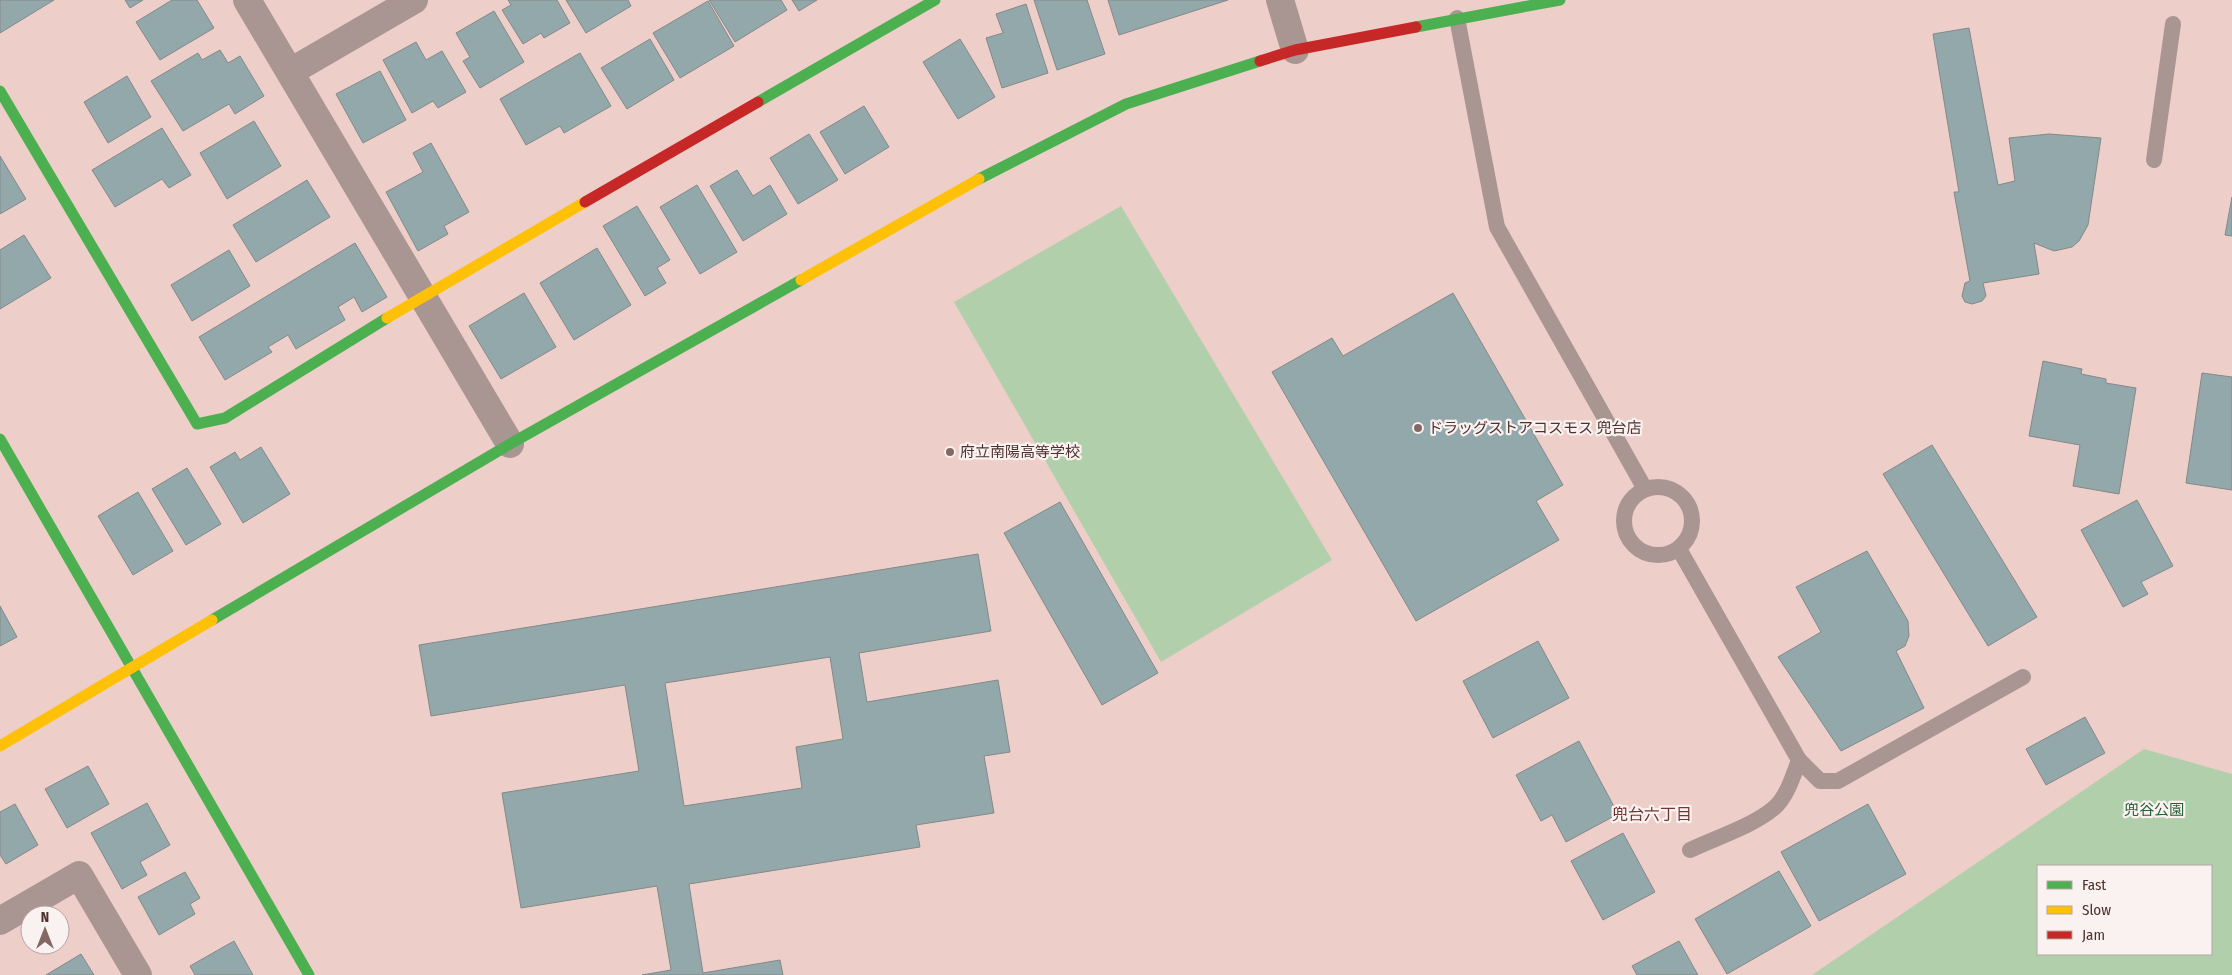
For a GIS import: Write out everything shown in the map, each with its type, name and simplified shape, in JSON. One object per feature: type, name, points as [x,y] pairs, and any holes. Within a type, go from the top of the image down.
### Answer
[{"type":"street","points":[[247,0],[510,444]]},
{"type":"street","points":[[290,72],[414,0]]},
{"type":"street","points":[[0,91],[197,424],[225,418],[421,296],[934,0]]},
{"type":"street","points":[[1280,0],[1296,50]]},
{"type":"street","points":[[0,746],[510,444],[1013,160],[1126,104],[1296,50],[1560,0]]},
{"type":"street","points":[[0,439],[309,975]]},
{"type":"street","points":[[0,921],[79,876],[138,975]]},
{"type":"lane","points":[[1457,18],[1497,228],[1645,489]]},
{"type":"lane","points":[[2154,160],[2173,24]]},
{"type":"lane","points":[[1660,487],[1675,491],[1686,501],[1692,513],[1692,526],[1687,539],[1678,549],[1663,555],[1646,553],[1632,545],[1624,530],[1624,513],[1631,499],[1645,489],[1660,487]]},
{"type":"lane","points":[[1678,549],[1799,760],[1820,781],[1838,781],[2023,677]]},
{"type":"lane","points":[[1690,850],[1755,820],[1775,808],[1789,786],[1799,760]]},
{"type":"green space","points":[[1121,206],[1332,560],[1161,662],[954,302]]},
{"type":"green space","name":"兜谷公園","points":[[2144,749],[2232,774],[2232,975],[1812,975]]},
{"type":"building","points":[[0,0],[54,0],[0,33]]},
{"type":"building","points":[[125,0],[143,0],[130,8]]},
{"type":"building","points":[[172,0],[197,0],[214,28],[160,60],[136,22]]},
{"type":"building","points":[[508,0],[557,0],[570,23],[544,38],[541,33],[523,44],[502,10],[511,5]]},
{"type":"building","points":[[566,0],[628,0],[631,6],[586,33]]},
{"type":"building","points":[[709,0],[781,0],[787,10],[735,42]]},
{"type":"building","points":[[792,0],[817,0],[799,11]]},
{"type":"building","points":[[1034,0],[1087,0],[1105,54],[1057,70]]},
{"type":"building","points":[[1108,0],[1228,0],[1119,35]]},
{"type":"building","points":[[708,1],[734,46],[680,78],[653,33]]},
{"type":"building","points":[[1026,4],[1048,73],[1002,88],[986,38],[1003,33],[996,14]]},
{"type":"building","points":[[494,11],[524,62],[480,88],[463,61],[470,57],[456,33]]},
{"type":"building","points":[[1969,28],[1998,185],[2015,181],[2009,138],[2049,134],[2101,138],[2088,225],[2079,241],[2072,247],[2054,251],[2034,243],[2039,274],[1983,283],[1986,296],[1982,301],[1972,304],[1965,302],[1962,296],[1965,283],[1970,281],[1954,192],[1959,192],[1933,34]]},
{"type":"building","points":[[650,39],[674,80],[627,109],[601,68]]},
{"type":"building","points":[[960,39],[995,97],[958,119],[923,62]]},
{"type":"building","points":[[416,42],[426,60],[442,51],[466,92],[438,108],[433,101],[412,113],[383,60]]},
{"type":"building","points":[[220,50],[228,63],[240,56],[264,96],[235,114],[229,104],[183,131],[151,81],[198,53],[202,60]]},
{"type":"building","points":[[580,53],[611,106],[564,133],[560,126],[526,145],[500,99]]},
{"type":"building","points":[[380,71],[406,120],[363,143],[336,94]]},
{"type":"building","points":[[127,76],[151,117],[108,143],[84,102]]},
{"type":"building","points":[[864,106],[889,147],[845,174],[820,132]]},
{"type":"building","points":[[254,121],[281,166],[227,199],[200,153]]},
{"type":"building","points":[[162,128],[191,175],[169,188],[162,179],[115,207],[92,170]]},
{"type":"building","points":[[809,134],[838,180],[798,204],[770,158]]},
{"type":"building","points":[[431,143],[469,212],[444,226],[448,234],[418,251],[386,192],[423,172],[413,153]]},
{"type":"building","points":[[0,156],[26,199],[0,214]]},
{"type":"building","points":[[737,170],[753,196],[770,185],[787,214],[743,241],[710,186]]},
{"type":"building","points":[[307,180],[330,217],[256,262],[233,225]]},
{"type":"building","points":[[697,185],[737,252],[700,274],[660,207]]},
{"type":"building","points":[[2232,197],[2232,236],[2225,235]]},
{"type":"building","points":[[637,206],[670,260],[657,268],[666,283],[645,296],[603,226]]},
{"type":"building","points":[[24,235],[51,278],[0,309],[0,250]]},
{"type":"building","points":[[355,243],[387,297],[362,312],[354,297],[338,307],[345,320],[296,349],[288,335],[268,347],[272,352],[225,380],[199,337]]},
{"type":"building","points":[[597,248],[631,305],[574,340],[540,283]]},
{"type":"building","points":[[229,250],[250,286],[192,321],[171,285]]},
{"type":"building","points":[[524,293],[556,347],[501,379],[469,326]]},
{"type":"building","name":"ドラッグストアコスモス 兜台店","points":[[1453,293],[1563,485],[1536,501],[1559,540],[1416,621],[1272,372],[1332,338],[1343,356]]},
{"type":"building","points":[[2043,361],[2082,369],[2081,374],[2106,379],[2106,383],[2136,388],[2119,494],[2073,486],[2080,445],[2029,436]]},
{"type":"building","points":[[2202,373],[2232,377],[2232,490],[2186,483]]},
{"type":"building","points":[[1932,445],[2037,617],[1988,646],[1883,474]]},
{"type":"building","points":[[261,447],[290,494],[243,523],[210,467],[235,452],[240,460]]},
{"type":"building","points":[[187,468],[221,524],[186,545],[152,489]]},
{"type":"building","points":[[138,492],[173,551],[133,575],[98,516]]},
{"type":"building","points":[[2137,500],[2173,566],[2141,582],[2148,594],[2123,607],[2081,530]]},
{"type":"building","points":[[1060,502],[1158,673],[1102,705],[1004,533]]},
{"type":"building","points":[[1867,551],[1908,621],[1909,636],[1905,646],[1896,651],[1924,708],[1841,751],[1778,657],[1821,632],[1796,587]]},
{"type":"building","points":[[978,554],[991,631],[859,653],[867,702],[998,680],[1010,752],[984,756],[994,813],[916,825],[920,847],[689,884],[703,973],[780,960],[783,975],[642,975],[671,970],[657,886],[521,908],[502,793],[639,771],[625,685],[431,716],[419,645]],"holes":[[[830,657],[843,739],[796,747],[802,788],[684,806],[665,683]]]},
{"type":"building","points":[[0,606],[17,637],[0,646]]},
{"type":"building","points":[[1538,641],[1569,698],[1493,738],[1463,681]]},
{"type":"building","points":[[2085,717],[2105,753],[2046,785],[2026,749]]},
{"type":"building","points":[[1579,741],[1618,814],[1566,842],[1552,815],[1541,821],[1516,775]]},
{"type":"building","points":[[88,766],[109,804],[67,828],[45,789]]},
{"type":"building","points":[[147,803],[170,845],[140,862],[147,875],[122,889],[91,833]]},
{"type":"building","points":[[15,804],[38,845],[6,864],[0,855],[0,812]]},
{"type":"building","points":[[1868,804],[1906,874],[1819,921],[1781,852]]},
{"type":"building","points":[[1623,833],[1655,892],[1603,920],[1571,861]]},
{"type":"building","points":[[1779,871],[1811,926],[1727,974],[1695,919]]},
{"type":"building","points":[[185,872],[200,898],[190,904],[195,914],[159,935],[138,897]]},
{"type":"building","points":[[234,941],[253,975],[195,975],[190,966]]},
{"type":"building","points":[[1679,941],[1698,975],[1637,975],[1632,966]]},
{"type":"building","points":[[81,954],[94,975],[46,975]]},
{"type":"traffic: fast","points":[[758,102],[935,0]]},
{"type":"traffic: fast","points":[[1416,27],[1560,0]]},
{"type":"traffic: fast","points":[[979,179],[1126,104],[1260,61]]},
{"type":"traffic: fast","points":[[0,91],[197,424],[225,418],[387,318]]},
{"type":"traffic: fast","points":[[212,620],[510,444],[801,280]]},
{"type":"traffic: fast","points":[[0,439],[309,975]]},
{"type":"traffic: slow","points":[[801,280],[979,179]]},
{"type":"traffic: slow","points":[[387,318],[585,202]]},
{"type":"traffic: slow","points":[[0,746],[212,620]]},
{"type":"traffic: jam","points":[[1260,61],[1295,50],[1416,27]]},
{"type":"traffic: jam","points":[[585,202],[758,102]]},
{"type":"place","name":"ドラッグストアコスモス 兜台店","points":[[1418,428]]},
{"type":"place","name":"府立南陽高等学校","points":[[950,452]]},
{"type":"district","name":"兜台六丁目","points":[[1652,814]]}]
